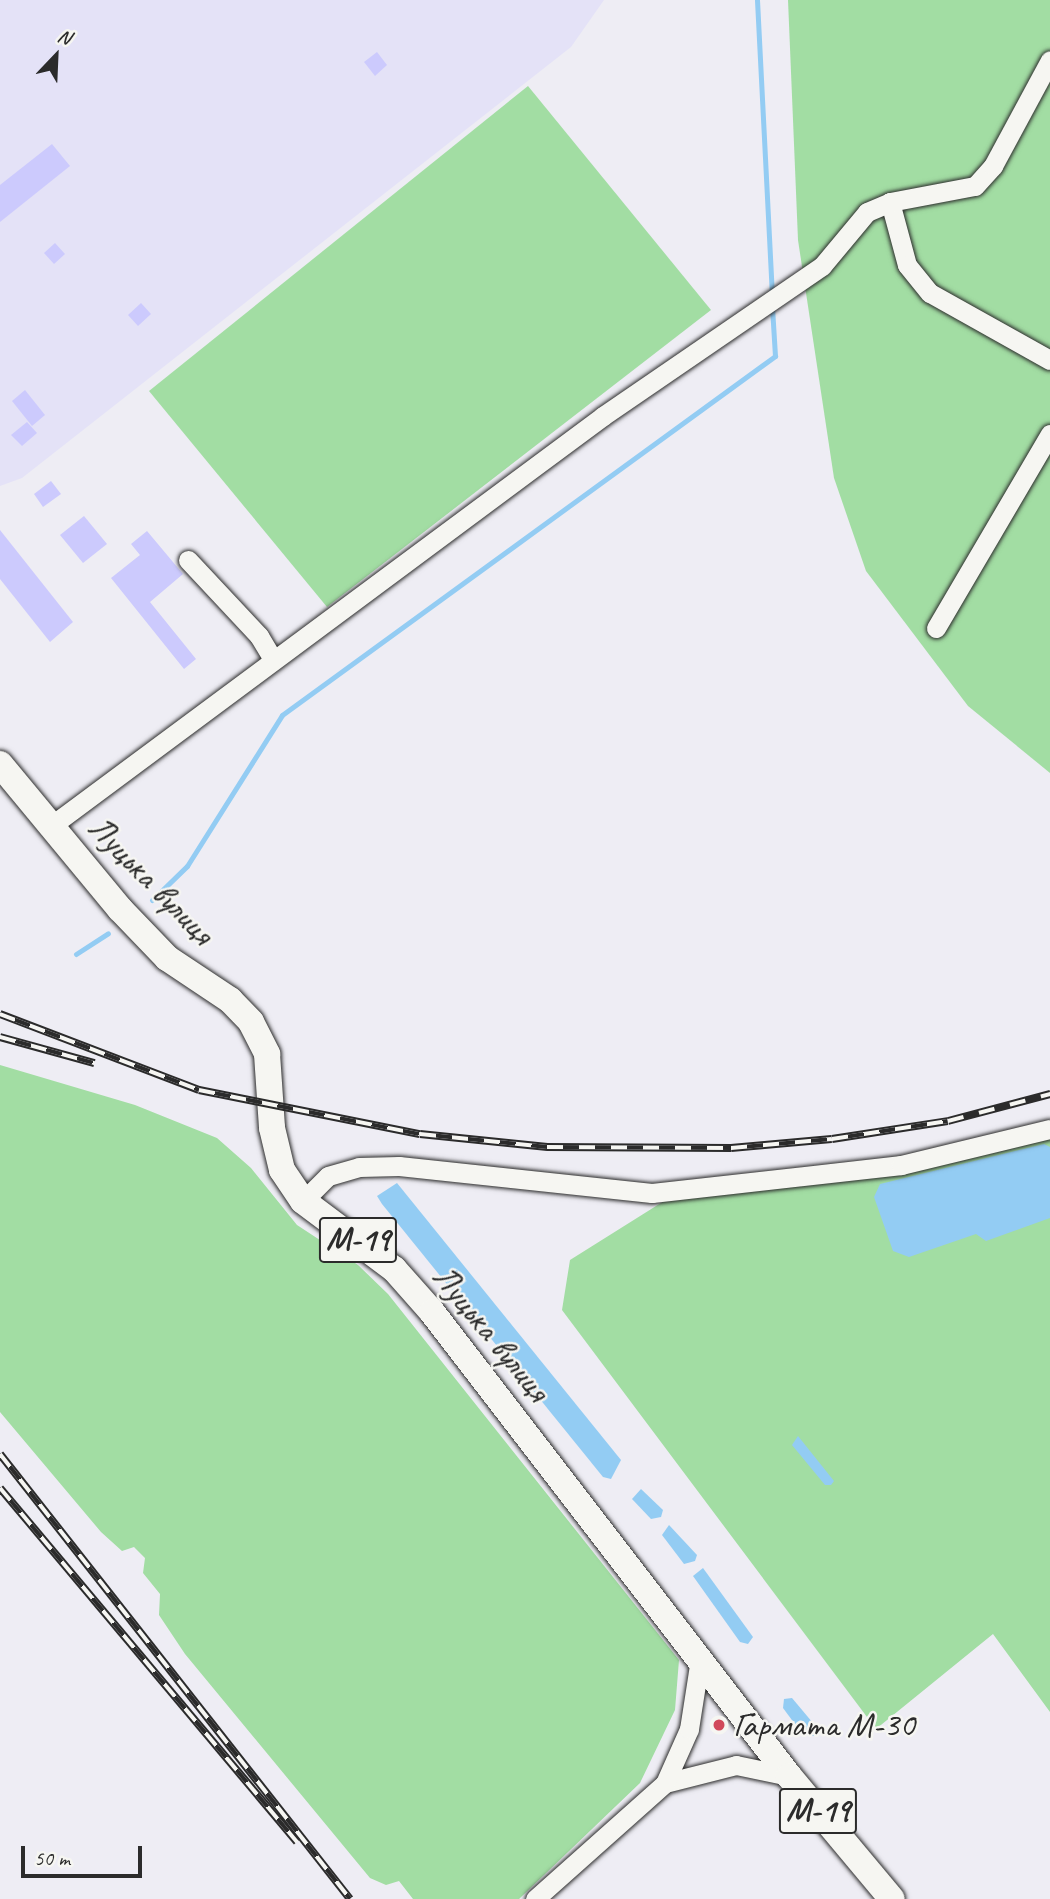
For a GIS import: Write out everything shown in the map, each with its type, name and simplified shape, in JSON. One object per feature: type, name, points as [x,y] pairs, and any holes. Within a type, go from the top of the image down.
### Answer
[{"type":"highway","name":"Луцька вулиця","points":[[0,764],[167,958],[230,1000],[251,1022],[267,1054],[272,1128],[282,1170],[303,1201],[394,1269],[432,1312],[789,1776],[892,1899]]},
{"type":"street","points":[[51,826],[272,658],[757,309],[822,266],[867,212],[890,201],[975,186],[993,166],[1050,61]]},
{"type":"street","points":[[890,201],[907,265],[930,293],[1050,360]]},
{"type":"street","points":[[936,628],[1050,434]]},
{"type":"street","points":[[188,560],[259,636],[272,658]]},
{"type":"street","points":[[303,1201],[328,1176],[359,1167],[399,1166],[652,1193],[901,1165],[1050,1129]]},
{"type":"street","points":[[535,1899],[665,1783],[689,1729],[700,1658]]},
{"type":"street","points":[[665,1783],[736,1765],[789,1776]]},
{"type":"shaded area","points":[[0,0],[604,0],[571,47],[22,478],[0,486]]},
{"type":"green space","points":[[788,0],[1050,0],[1050,773],[968,706],[866,571],[834,478],[798,240]]},
{"type":"green space","points":[[528,86],[711,310],[327,607],[149,391]]},
{"type":"green space","points":[[0,1065],[135,1105],[217,1138],[251,1168],[297,1225],[358,1265],[388,1294],[679,1660],[675,1710],[640,1783],[519,1899],[413,1899],[399,1881],[386,1885],[370,1878],[185,1654],[159,1615],[160,1594],[143,1573],[145,1558],[134,1547],[122,1551],[101,1532],[0,1412]]},
{"type":"green space","points":[[1050,1133],[1050,1712],[993,1634],[876,1729],[562,1310],[570,1260],[664,1201]]},
{"type":"water","points":[[1044,1144],[1050,1147],[1050,1218],[986,1241],[976,1234],[909,1257],[893,1251],[874,1197],[880,1184]]},
{"type":"water","points":[[397,1183],[621,1460],[611,1479],[603,1477],[382,1204],[377,1196]]},
{"type":"water","points":[[798,1436],[834,1481],[831,1485],[825,1485],[792,1445]]},
{"type":"water","points":[[641,1489],[663,1510],[661,1517],[651,1519],[632,1499]]},
{"type":"water","points":[[669,1525],[697,1555],[695,1561],[684,1564],[662,1535]]},
{"type":"water","points":[[703,1568],[753,1637],[748,1644],[740,1642],[693,1576]]},
{"type":"water","points":[[792,1698],[818,1729],[816,1736],[803,1735],[783,1708],[784,1699]]},
{"type":"building","points":[[377,52],[387,65],[375,76],[364,62]]},
{"type":"building","points":[[52,144],[70,166],[0,222],[0,185]]},
{"type":"building","points":[[55,243],[65,254],[54,264],[44,253]]},
{"type":"building","points":[[141,303],[151,314],[138,326],[128,315]]},
{"type":"building","points":[[25,390],[45,415],[32,426],[12,401]]},
{"type":"building","points":[[27,422],[37,433],[22,446],[11,435]]},
{"type":"building","points":[[51,481],[61,494],[43,507],[34,494]]},
{"type":"building","points":[[84,516],[107,544],[83,563],[60,535]]},
{"type":"building","points":[[0,530],[73,622],[50,642],[0,579]]},
{"type":"building","points":[[147,531],[183,574],[150,602],[196,659],[184,669],[111,578],[140,555],[131,544]]},
{"type":"waterway","points":[[757,0],[772,294]]},
{"type":"waterway","points":[[152,900],[187,866],[282,715],[775,356],[772,307]]},
{"type":"waterway","points":[[76,954],[108,933]]},
{"type":"railway","points":[[0,1014],[199,1090],[420,1134],[547,1147],[731,1148],[832,1139],[948,1121],[1050,1094]]},
{"type":"railway","points":[[0,1037],[94,1063]]},
{"type":"railway","points":[[0,1454],[350,1899]]},
{"type":"railway","points":[[0,1488],[297,1842]]},
{"type":"place","name":"Гармата М-30","points":[[719,1725]]}]
